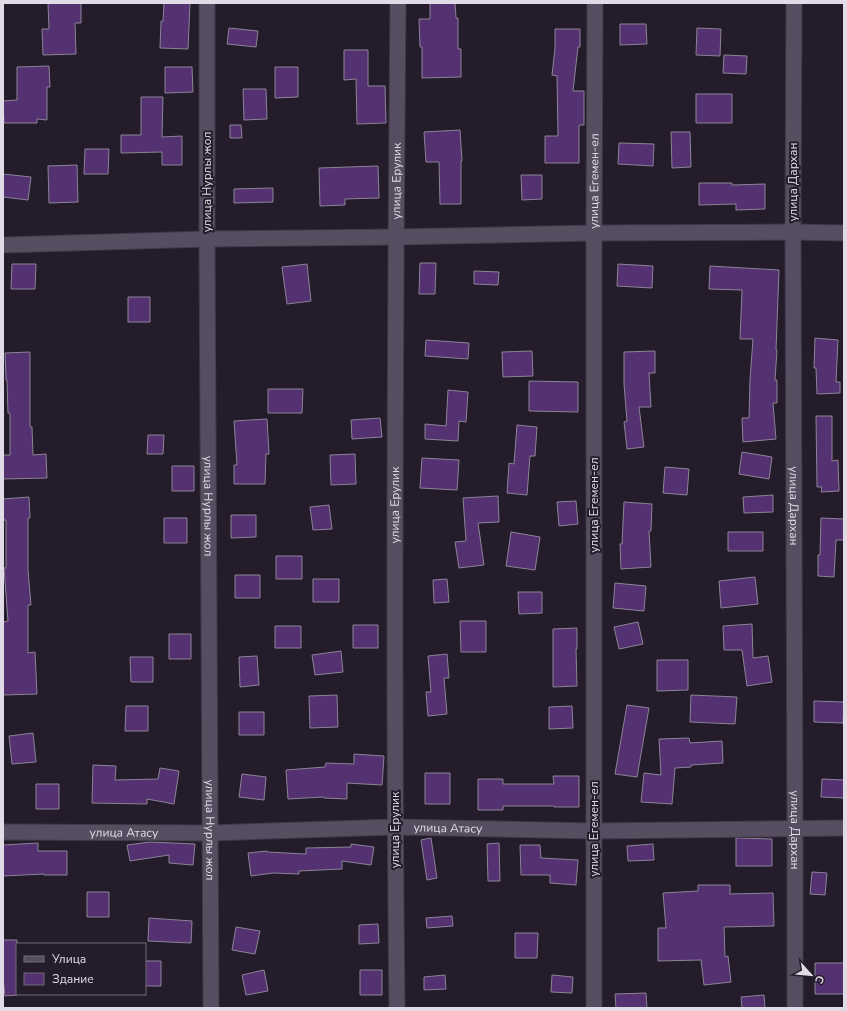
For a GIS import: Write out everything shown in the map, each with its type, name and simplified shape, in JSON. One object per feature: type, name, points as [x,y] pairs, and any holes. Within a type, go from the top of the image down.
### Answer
[{"type":"street","name":"улица Нурлы жол","points":[[207,3],[211,1008]]},
{"type":"street","name":"улица Ерулик","points":[[397,1008],[395,828],[398,3]]},
{"type":"street","name":"улица Егемен-ел","points":[[594,1008],[595,3]]},
{"type":"street","name":"улица Дархан","points":[[794,3],[792,232],[795,1008]]},
{"type":"street","points":[[3,245],[207,239],[594,233],[844,233]]},
{"type":"street","name":"улица Атасу","points":[[3,832],[210,833],[395,828],[594,831],[844,828]]},
{"type":"building","points":[[48,3],[81,3],[81,23],[75,23],[76,54],[43,55],[42,29],[49,29]]},
{"type":"building","points":[[164,3],[190,3],[188,49],[160,48],[161,21],[163,21]]},
{"type":"building","points":[[430,3],[455,3],[456,18],[458,18],[458,49],[461,49],[461,77],[422,78],[422,47],[420,47],[419,19],[430,19]]},
{"type":"building","points":[[620,24],[646,24],[647,44],[620,45]]},
{"type":"building","points":[[229,28],[258,31],[256,47],[227,44]]},
{"type":"building","points":[[697,28],[721,29],[720,56],[696,55]]},
{"type":"building","points":[[555,29],[580,29],[580,47],[578,47],[573,91],[584,91],[584,125],[579,125],[579,163],[545,163],[545,136],[558,136],[557,76],[552,75],[555,48]]},
{"type":"building","points":[[344,50],[368,50],[368,86],[385,86],[386,123],[357,124],[356,79],[344,80]]},
{"type":"building","points":[[724,55],[747,56],[746,74],[723,73]]},
{"type":"building","points":[[49,66],[50,87],[47,87],[47,120],[37,119],[37,123],[4,123],[3,101],[17,100],[17,67]]},
{"type":"building","points":[[165,67],[192,67],[193,92],[165,93]]},
{"type":"building","points":[[275,67],[298,67],[298,97],[275,98]]},
{"type":"building","points":[[243,89],[266,89],[267,119],[244,120]]},
{"type":"building","points":[[696,94],[732,94],[732,123],[696,123]]},
{"type":"building","points":[[141,97],[163,97],[162,137],[182,136],[182,165],[162,165],[162,152],[121,153],[121,135],[141,135]]},
{"type":"building","points":[[230,125],[241,125],[242,138],[230,138]]},
{"type":"building","points":[[460,130],[462,161],[461,204],[440,204],[439,162],[426,162],[424,132]]},
{"type":"building","points":[[671,132],[690,132],[691,167],[672,168]]},
{"type":"building","points":[[619,143],[654,144],[653,166],[618,164]]},
{"type":"building","points":[[85,149],[109,149],[108,174],[84,174]]},
{"type":"building","points":[[77,165],[78,202],[49,203],[48,166]]},
{"type":"building","points":[[378,166],[379,198],[345,199],[345,205],[320,206],[319,168]]},
{"type":"building","points":[[3,174],[31,177],[28,200],[3,197]]},
{"type":"building","points":[[521,175],[542,175],[542,199],[522,200]]},
{"type":"building","points":[[699,183],[732,183],[732,185],[765,184],[765,209],[736,210],[736,204],[699,205]]},
{"type":"building","points":[[273,188],[273,202],[234,203],[234,189]]},
{"type":"building","points":[[420,263],[436,263],[435,294],[419,294]]},
{"type":"building","points":[[12,264],[36,264],[35,289],[11,289]]},
{"type":"building","points":[[307,264],[311,301],[287,304],[282,267]]},
{"type":"building","points":[[618,264],[653,266],[652,288],[617,286]]},
{"type":"building","points":[[710,266],[779,270],[775,380],[777,380],[777,403],[773,403],[776,439],[743,442],[742,418],[749,418],[753,339],[740,339],[742,290],[709,289]]},
{"type":"building","points":[[474,271],[499,272],[498,285],[474,284]]},
{"type":"building","points":[[128,297],[150,297],[150,322],[128,322]]},
{"type":"building","points":[[815,338],[838,340],[836,382],[840,382],[840,393],[817,394],[816,368],[814,368]]},
{"type":"building","points":[[426,340],[469,343],[468,359],[425,356]]},
{"type":"building","points":[[532,351],[533,376],[503,377],[502,352]]},
{"type":"building","points":[[655,351],[655,373],[649,373],[651,407],[639,407],[644,447],[627,449],[624,422],[627,421],[624,384],[624,352]]},
{"type":"building","points":[[30,352],[30,427],[32,427],[33,455],[46,454],[47,478],[3,479],[3,455],[10,455],[10,413],[8,413],[5,353]]},
{"type":"building","points":[[529,381],[578,382],[578,412],[529,411]]},
{"type":"building","points":[[268,389],[303,389],[302,413],[268,413]]},
{"type":"building","points":[[448,390],[468,392],[466,422],[459,421],[458,441],[425,439],[425,424],[446,426]]},
{"type":"building","points":[[816,416],[832,416],[832,461],[838,460],[839,491],[821,492],[822,487],[817,487]]},
{"type":"building","points":[[380,418],[382,437],[352,439],[351,420]]},
{"type":"building","points":[[267,419],[269,454],[266,454],[265,484],[234,484],[234,465],[237,465],[234,421]]},
{"type":"building","points":[[517,425],[537,427],[535,456],[530,456],[527,495],[507,493],[509,463],[514,464]]},
{"type":"building","points":[[148,435],[164,435],[163,454],[147,454]]},
{"type":"building","points":[[742,452],[772,457],[769,479],[739,474]]},
{"type":"building","points":[[355,454],[356,484],[331,485],[330,455]]},
{"type":"building","points":[[422,458],[459,460],[457,490],[420,488]]},
{"type":"building","points":[[172,466],[194,466],[194,491],[172,491]]},
{"type":"building","points":[[665,467],[689,469],[687,495],[663,493]]},
{"type":"building","points":[[773,495],[773,512],[744,513],[743,497]]},
{"type":"building","points":[[498,496],[499,522],[478,523],[484,565],[459,568],[455,542],[466,541],[463,498]]},
{"type":"building","points":[[29,497],[30,518],[28,518],[28,570],[31,605],[28,605],[28,653],[35,652],[37,694],[3,695],[3,622],[8,621],[4,568],[6,568],[6,520],[3,520],[3,499]]},
{"type":"building","points":[[576,501],[578,524],[559,526],[557,502]]},
{"type":"building","points":[[624,502],[652,504],[651,531],[649,531],[651,567],[621,569],[620,544],[622,544]]},
{"type":"building","points":[[329,505],[332,529],[313,530],[310,507]]},
{"type":"building","points":[[231,515],[256,515],[256,537],[231,538]]},
{"type":"building","points":[[164,518],[187,518],[187,543],[164,543]]},
{"type":"building","points":[[821,518],[844,519],[844,540],[836,540],[834,577],[818,576]]},
{"type":"building","points":[[511,532],[540,537],[535,570],[506,566]]},
{"type":"building","points":[[728,532],[763,532],[763,551],[728,551]]},
{"type":"building","points":[[276,556],[302,556],[302,579],[276,579]]},
{"type":"building","points":[[235,575],[260,575],[260,598],[235,598]]},
{"type":"building","points":[[755,577],[758,604],[721,608],[719,581]]},
{"type":"building","points":[[313,579],[339,579],[339,602],[313,602]]},
{"type":"building","points":[[447,579],[449,602],[434,603],[433,580]]},
{"type":"building","points":[[615,583],[646,586],[644,611],[613,608]]},
{"type":"building","points":[[518,592],[542,592],[542,613],[519,614]]},
{"type":"building","points":[[460,621],[486,621],[486,652],[461,652]]},
{"type":"building","points":[[638,622],[643,644],[619,649],[614,627]]},
{"type":"building","points":[[752,624],[753,658],[768,656],[772,682],[747,686],[742,650],[724,650],[723,626]]},
{"type":"building","points":[[353,625],[378,625],[378,648],[353,648]]},
{"type":"building","points":[[275,626],[301,626],[301,648],[275,648]]},
{"type":"building","points":[[577,628],[577,686],[553,687],[553,629]]},
{"type":"building","points":[[169,634],[191,634],[191,659],[169,659]]},
{"type":"building","points":[[341,651],[343,672],[315,675],[312,655]]},
{"type":"building","points":[[447,654],[449,678],[444,678],[447,714],[428,716],[426,692],[431,692],[428,656]]},
{"type":"building","points":[[257,656],[259,685],[240,687],[239,657]]},
{"type":"building","points":[[130,657],[153,657],[153,682],[131,682]]},
{"type":"building","points":[[657,660],[688,660],[688,690],[657,691]]},
{"type":"building","points":[[337,695],[338,727],[310,728],[309,696]]},
{"type":"building","points":[[691,695],[737,697],[735,724],[690,722]]},
{"type":"building","points":[[814,701],[844,702],[843,723],[814,722]]},
{"type":"building","points":[[627,705],[649,708],[637,777],[615,774]]},
{"type":"building","points":[[126,706],[148,706],[148,731],[125,731]]},
{"type":"building","points":[[572,706],[573,728],[549,729],[549,707]]},
{"type":"building","points":[[239,712],[264,712],[264,735],[239,735]]},
{"type":"building","points":[[33,733],[36,762],[12,764],[9,736]]},
{"type":"building","points":[[689,738],[690,743],[722,741],[723,763],[691,765],[691,767],[675,768],[672,804],[641,802],[644,773],[661,775],[659,739]]},
{"type":"building","points":[[354,754],[384,756],[382,785],[347,783],[347,799],[324,797],[288,799],[286,770],[325,767],[326,763],[354,764]]},
{"type":"building","points":[[93,765],[116,766],[115,780],[158,779],[160,768],[179,771],[174,804],[147,799],[147,804],[92,803]]},
{"type":"building","points":[[425,773],[450,773],[450,804],[425,804]]},
{"type":"building","points":[[242,774],[266,777],[264,800],[239,797]]},
{"type":"building","points":[[553,776],[579,776],[579,807],[503,806],[503,810],[478,810],[478,779],[503,779],[503,784],[554,784]]},
{"type":"building","points":[[822,779],[844,780],[844,798],[821,797]]},
{"type":"building","points":[[36,784],[59,784],[59,809],[36,809]]},
{"type":"building","points":[[431,838],[437,878],[427,880],[421,840]]},
{"type":"building","points":[[736,838],[772,839],[772,866],[736,866]]},
{"type":"building","points":[[150,842],[195,844],[193,865],[169,863],[169,855],[130,861],[127,845]]},
{"type":"building","points":[[38,843],[38,851],[67,851],[67,875],[44,874],[3,876],[3,845]]},
{"type":"building","points":[[499,843],[500,881],[488,881],[487,844]]},
{"type":"building","points":[[351,844],[374,847],[371,865],[342,861],[342,869],[299,871],[299,874],[273,873],[251,876],[248,853],[267,851],[306,854],[306,848],[351,847]]},
{"type":"building","points":[[653,844],[654,860],[628,861],[627,846]]},
{"type":"building","points":[[520,845],[540,845],[541,858],[578,860],[576,885],[550,883],[550,875],[521,875]]},
{"type":"building","points":[[812,872],[827,873],[825,895],[810,894]]},
{"type":"building","points":[[698,885],[730,885],[730,894],[773,893],[774,926],[724,927],[725,957],[728,956],[731,982],[704,985],[701,960],[658,961],[658,928],[666,928],[663,893],[698,891]]},
{"type":"building","points":[[87,892],[109,892],[109,917],[87,917]]},
{"type":"building","points":[[452,916],[453,926],[427,928],[426,918]]},
{"type":"building","points":[[149,918],[192,921],[191,943],[148,941]]},
{"type":"building","points":[[378,924],[379,943],[359,944],[359,925]]},
{"type":"building","points":[[236,927],[260,931],[255,954],[232,950]]},
{"type":"building","points":[[515,933],[538,933],[537,958],[515,958]]},
{"type":"building","points":[[3,940],[17,940],[17,995],[5,996],[3,979]]},
{"type":"building","points":[[146,961],[161,961],[161,986],[146,986]]},
{"type":"building","points":[[815,963],[844,963],[844,994],[815,994]]},
{"type":"building","points":[[264,970],[268,991],[246,995],[242,975]]},
{"type":"building","points":[[360,970],[382,970],[382,995],[360,995]]},
{"type":"building","points":[[445,975],[446,989],[424,990],[424,977]]},
{"type":"building","points":[[552,975],[573,977],[572,993],[551,992]]},
{"type":"building","points":[[646,993],[647,1008],[616,1008],[615,994]]},
{"type":"building","points":[[764,995],[765,1008],[742,1008],[741,997]]}]
